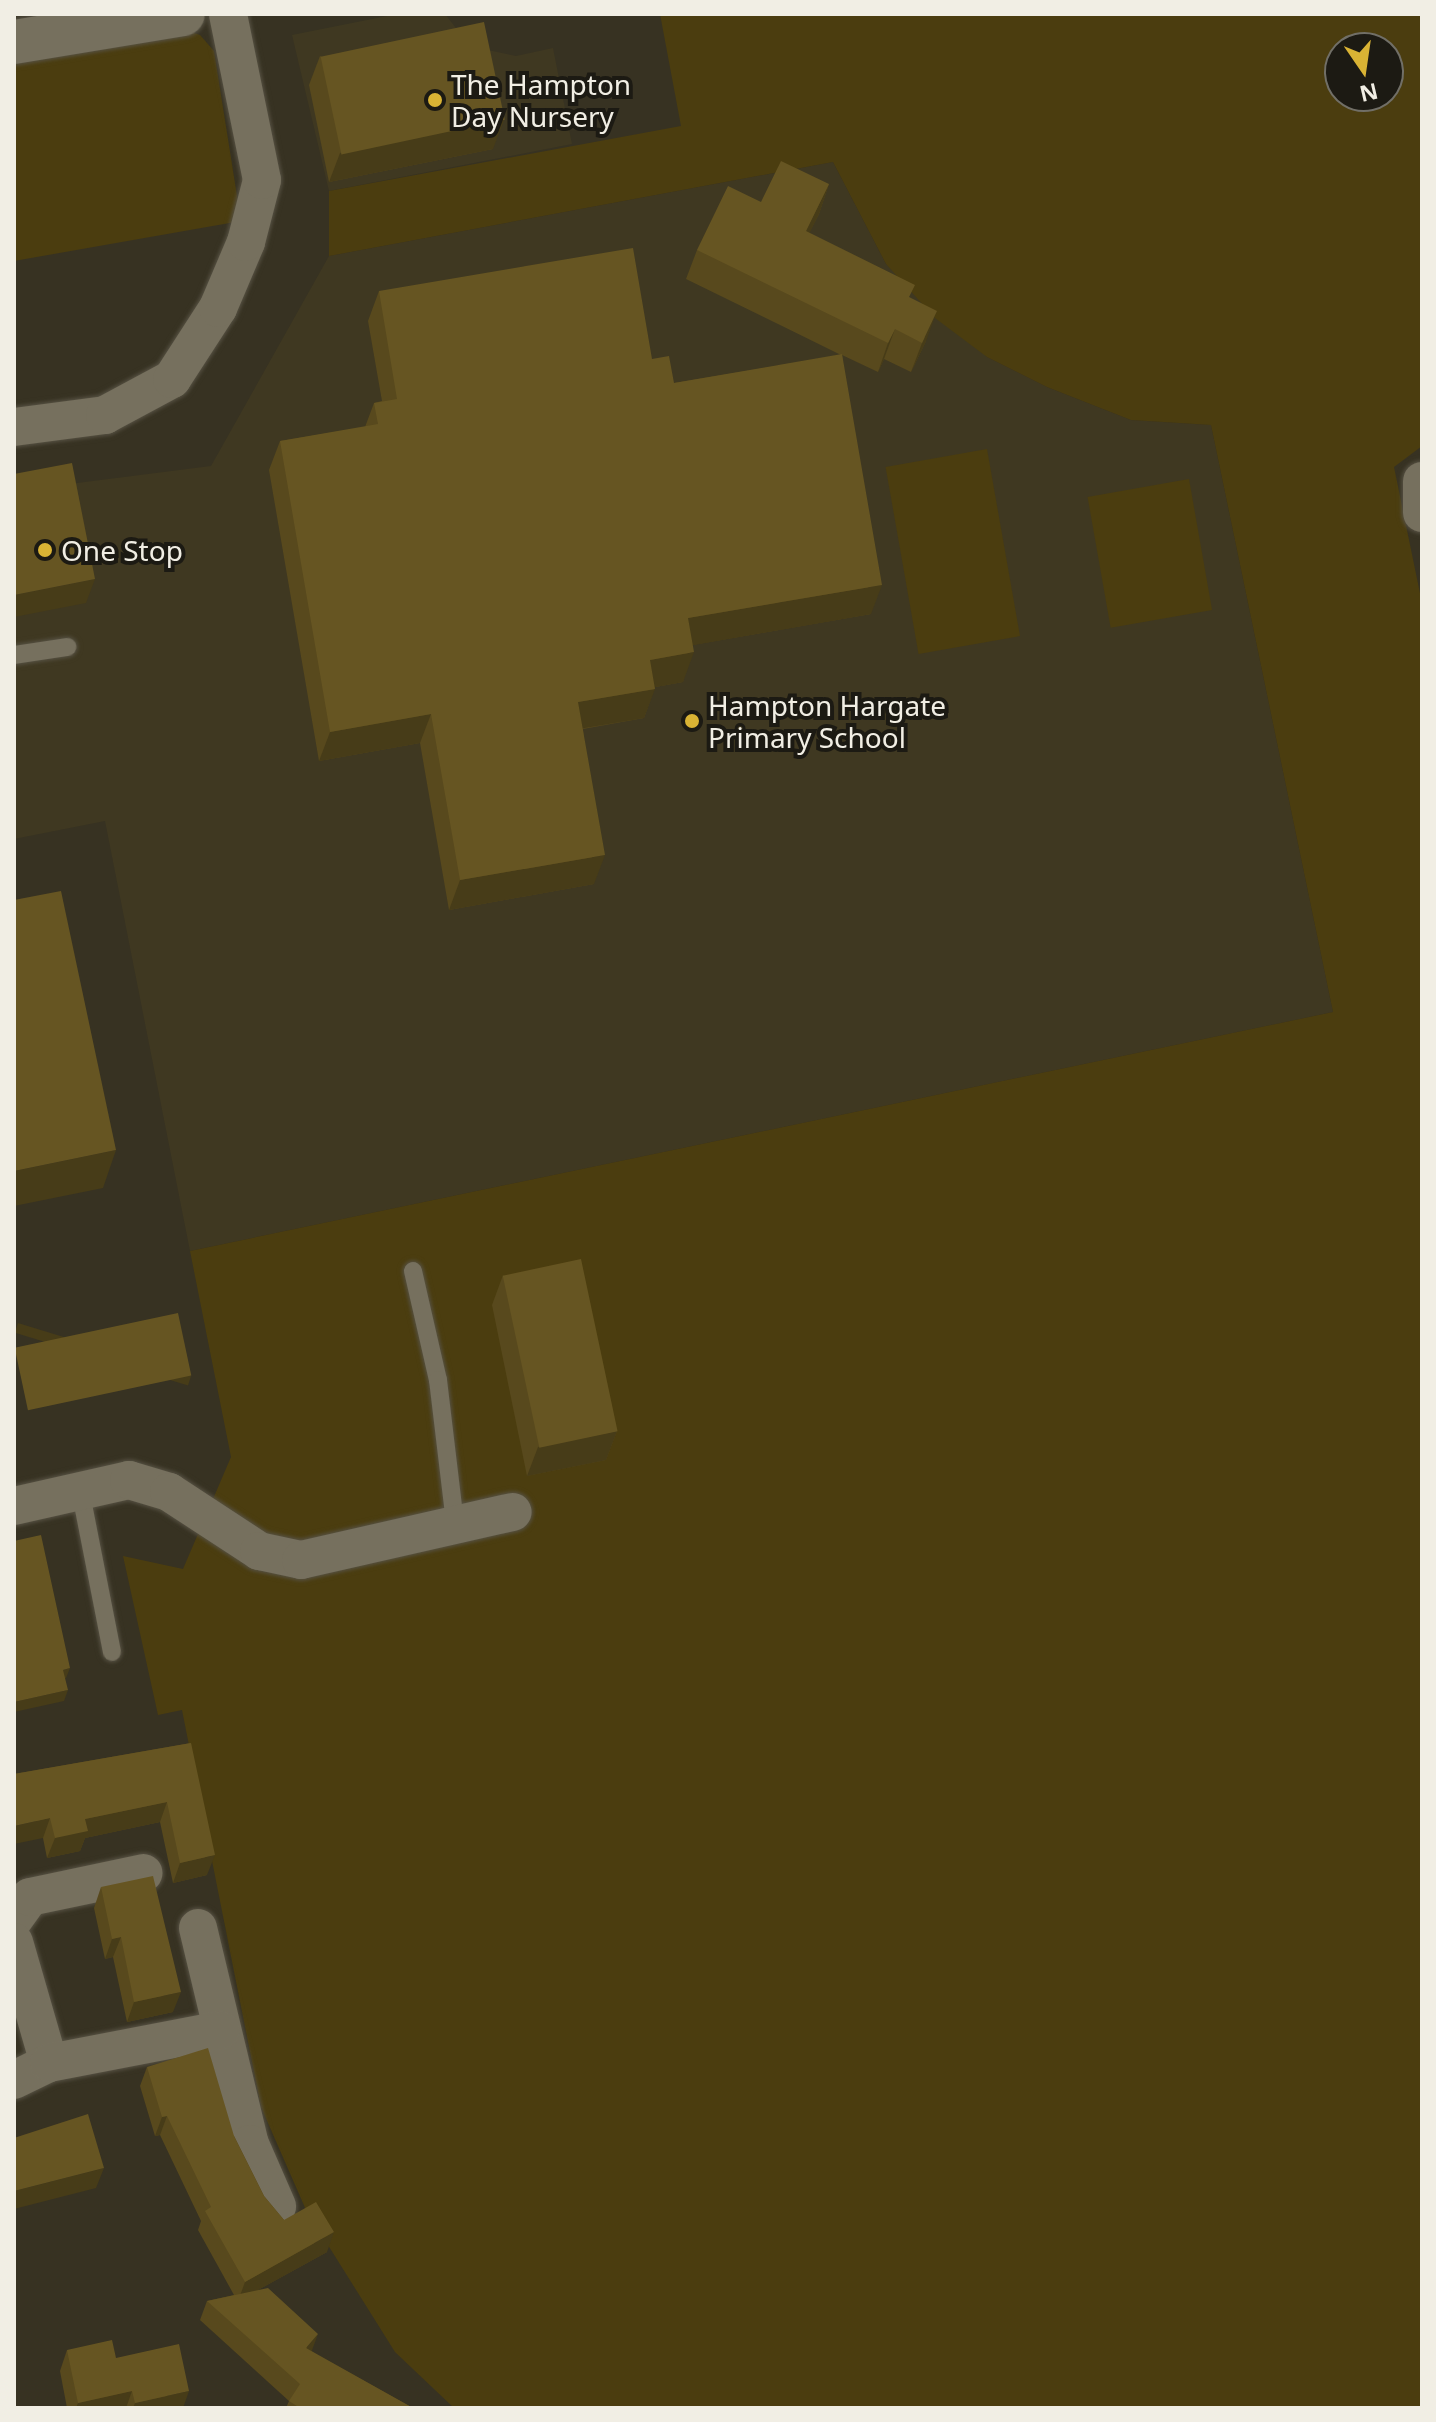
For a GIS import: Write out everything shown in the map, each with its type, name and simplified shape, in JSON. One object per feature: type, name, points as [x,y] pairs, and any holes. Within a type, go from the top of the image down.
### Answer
[{"type":"street","points":[[14,427],[105,415],[172,379],[218,308],[246,242],[262,180],[228,14]]},
{"type":"street","points":[[14,42],[171,15]]},
{"type":"street","points":[[1422,481],[1422,513]]},
{"type":"street","points":[[14,1506],[129,1480],[169,1492],[259,1551],[301,1560],[455,1522],[513,1512]]},
{"type":"street","points":[[14,1919],[30,1897],[144,1873]]},
{"type":"street","points":[[198,1928],[250,2144],[277,2206]]},
{"type":"street","points":[[14,1942],[49,2063]]},
{"type":"street","points":[[14,2080],[49,2063],[221,2030]]},
{"type":"lane","points":[[14,655],[67,647]]},
{"type":"lane","points":[[413,1271],[438,1380],[455,1522]]},
{"type":"lane","points":[[80,1489],[112,1652]]},
{"type":"shaded area","name":"The Hampton Day Nursery","points":[[397,14],[445,14],[470,46],[516,56],[553,48],[572,144],[329,191],[292,35]]},
{"type":"shaded area","points":[[660,14],[1422,14],[1422,446],[1394,467],[1422,603],[1422,2408],[454,2408],[395,2352],[306,2210],[261,2107],[182,1710],[158,1715],[123,1556],[183,1569],[231,1457],[190,1251],[1333,1012],[1211,425],[1131,420],[1047,387],[987,357],[935,318],[886,264],[833,162],[329,256],[329,191],[681,126]]},
{"type":"shaded area","points":[[183,29],[200,35],[214,51],[241,221],[14,261],[14,57]]},
{"type":"shaded area","name":"Hampton Hargate Primary School","points":[[833,162],[886,264],[987,357],[1047,387],[1131,420],[1211,425],[1333,1012],[190,1251],[105,821],[14,839],[14,491],[211,466],[329,256]]},
{"type":"shaded area","points":[[987,449],[1020,636],[919,654],[886,467]]},
{"type":"shaded area","points":[[1189,479],[1212,610],[1111,628],[1088,497]]},
{"type":"building","points":[[484,22],[505,120],[341,155],[321,57]]},
{"type":"building","points":[[781,161],[829,184],[806,231],[915,285],[909,297],[937,311],[922,343],[895,329],[888,343],[697,250],[728,186],[761,202]]},
{"type":"building","points":[[633,248],[652,359],[669,356],[674,383],[842,354],[882,585],[688,618],[694,652],[650,660],[655,689],[578,702],[605,855],[460,880],[431,714],[330,732],[280,441],[378,424],[374,403],[397,399],[379,291]]},
{"type":"building","name":"One Stop","points":[[72,463],[95,579],[14,595],[14,474]]},
{"type":"building","points":[[61,891],[116,1150],[14,1171],[14,900]]},
{"type":"building","points":[[581,1259],[618,1431],[539,1448],[503,1276]]},
{"type":"building","points":[[178,1313],[191,1376],[28,1410],[15,1348]]},
{"type":"building","points":[[41,1535],[70,1668],[63,1670],[68,1690],[14,1702],[14,1541]]},
{"type":"building","points":[[191,1743],[215,1855],[180,1863],[167,1802],[85,1819],[88,1831],[55,1838],[50,1818],[14,1826],[14,1774]]},
{"type":"building","points":[[153,1876],[181,1992],[134,2002],[121,1937],[112,1939],[101,1887]]},
{"type":"building","points":[[208,2048],[234,2136],[264,2196],[284,2220],[316,2202],[334,2232],[245,2282],[205,2211],[211,2207],[167,2116],[162,2117],[147,2067]]},
{"type":"building","points":[[88,2114],[104,2168],[14,2191],[14,2138]]},
{"type":"building","points":[[268,2288],[318,2334],[306,2348],[413,2408],[300,2408],[289,2401],[300,2384],[207,2301]]},
{"type":"building","points":[[112,2340],[116,2358],[179,2344],[189,2391],[135,2403],[132,2391],[78,2403],[67,2350]]},
{"type":"place","name":"The Hampton Day Nursery","points":[[435,100]]},
{"type":"place","name":"One Stop","points":[[45,550]]},
{"type":"place","name":"Hampton Hargate Primary School","points":[[692,721]]}]
